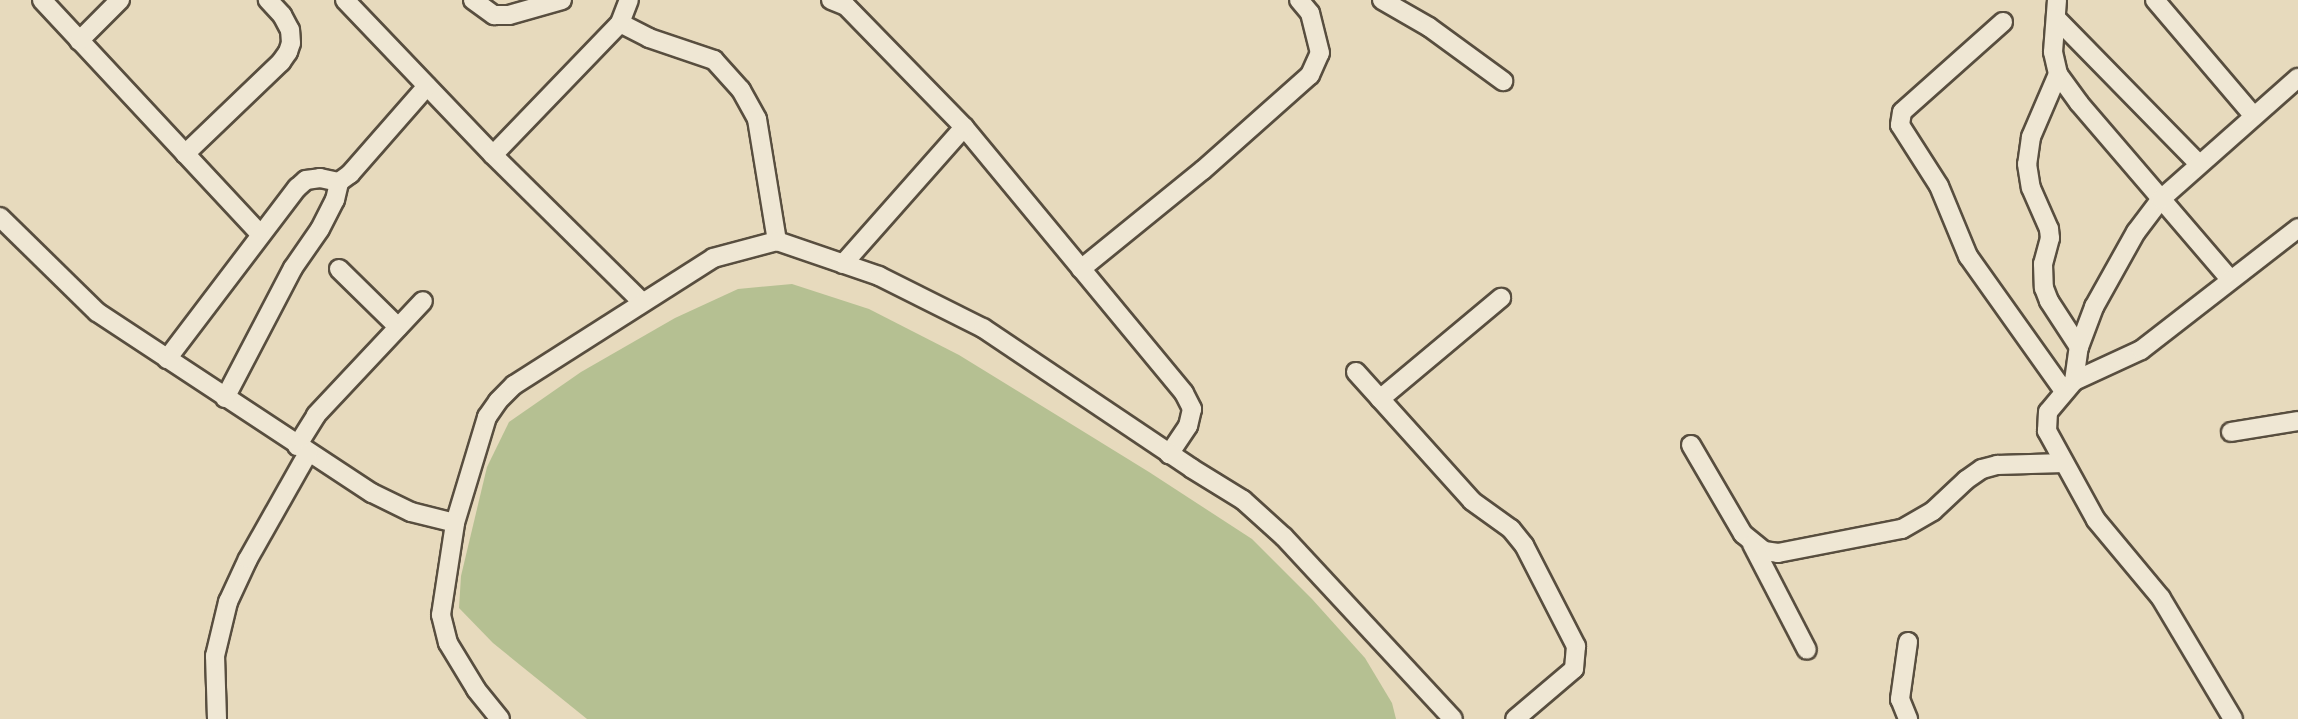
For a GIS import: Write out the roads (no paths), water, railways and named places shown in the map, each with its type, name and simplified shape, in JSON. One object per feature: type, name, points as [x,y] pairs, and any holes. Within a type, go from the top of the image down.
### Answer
[{"type":"street","points":[[42,0],[261,235]]},
{"type":"street","points":[[79,41],[120,0]]},
{"type":"street","points":[[185,154],[281,62],[288,52],[291,43],[290,30],[282,15],[268,0]]},
{"type":"street","points":[[345,0],[493,155],[642,302]]},
{"type":"street","points":[[480,2],[494,15],[509,15],[562,0]]},
{"type":"street","points":[[493,155],[620,23],[629,0]]},
{"type":"street","points":[[831,0],[846,6],[964,127],[1188,401],[1192,409],[1188,426],[1169,454]]},
{"type":"street","points":[[1382,0],[1429,27],[1503,81]]},
{"type":"street","points":[[2155,0],[2253,116]]},
{"type":"street","points":[[1081,270],[1203,170],[1310,75],[1320,53],[1308,4]]},
{"type":"street","points":[[2056,9],[2199,164]]},
{"type":"street","points":[[2056,9],[2053,51],[2058,74],[2079,103],[2230,279]]},
{"type":"street","points":[[2003,22],[1902,112],[1899,118],[1900,125],[1939,186],[1968,256],[2069,386]]},
{"type":"street","points":[[620,23],[649,38],[714,60],[741,90],[757,119],[777,241]]},
{"type":"street","points":[[2058,74],[2031,137],[2027,164],[2031,188],[2049,229],[2050,238],[2043,264],[2044,288],[2049,301],[2079,347]]},
{"type":"street","points":[[2069,386],[2079,347],[2094,307],[2125,251],[2161,199],[2298,78]]},
{"type":"street","points":[[225,398],[293,268],[320,229],[335,200],[339,182],[350,174],[427,86]]},
{"type":"street","points":[[843,264],[964,127]]},
{"type":"street","points":[[166,358],[297,188],[306,180],[320,178],[339,182]]},
{"type":"street","points":[[0,217],[97,312],[372,493],[411,512],[455,523]]},
{"type":"street","points":[[2233,719],[2161,598],[2096,520],[2048,431],[2048,411],[2069,386],[2141,350],[2298,228]]},
{"type":"street","points":[[500,719],[476,689],[448,643],[441,615],[444,583],[455,523],[487,417],[498,401],[514,385],[712,258],[777,241],[879,276],[982,328],[1169,454],[1243,500],[1284,537],[1449,717]]},
{"type":"street","points":[[339,269],[398,327]]},
{"type":"street","points":[[1380,399],[1501,298]]},
{"type":"street","points":[[217,719],[215,657],[228,602],[302,449],[316,415],[423,301]]},
{"type":"street","points":[[1356,372],[1472,501],[1511,529],[1518,537],[1554,600],[1576,646],[1574,669],[1515,719]]},
{"type":"street","points":[[2231,432],[2298,421]]},
{"type":"street","points":[[1691,445],[1743,534],[1752,544],[1807,650]]},
{"type":"street","points":[[1752,544],[1764,551],[1778,553],[1902,529],[1917,522],[1982,469],[1997,465],[2064,463]]},
{"type":"street","points":[[1908,642],[1900,699],[1908,719]]}]
